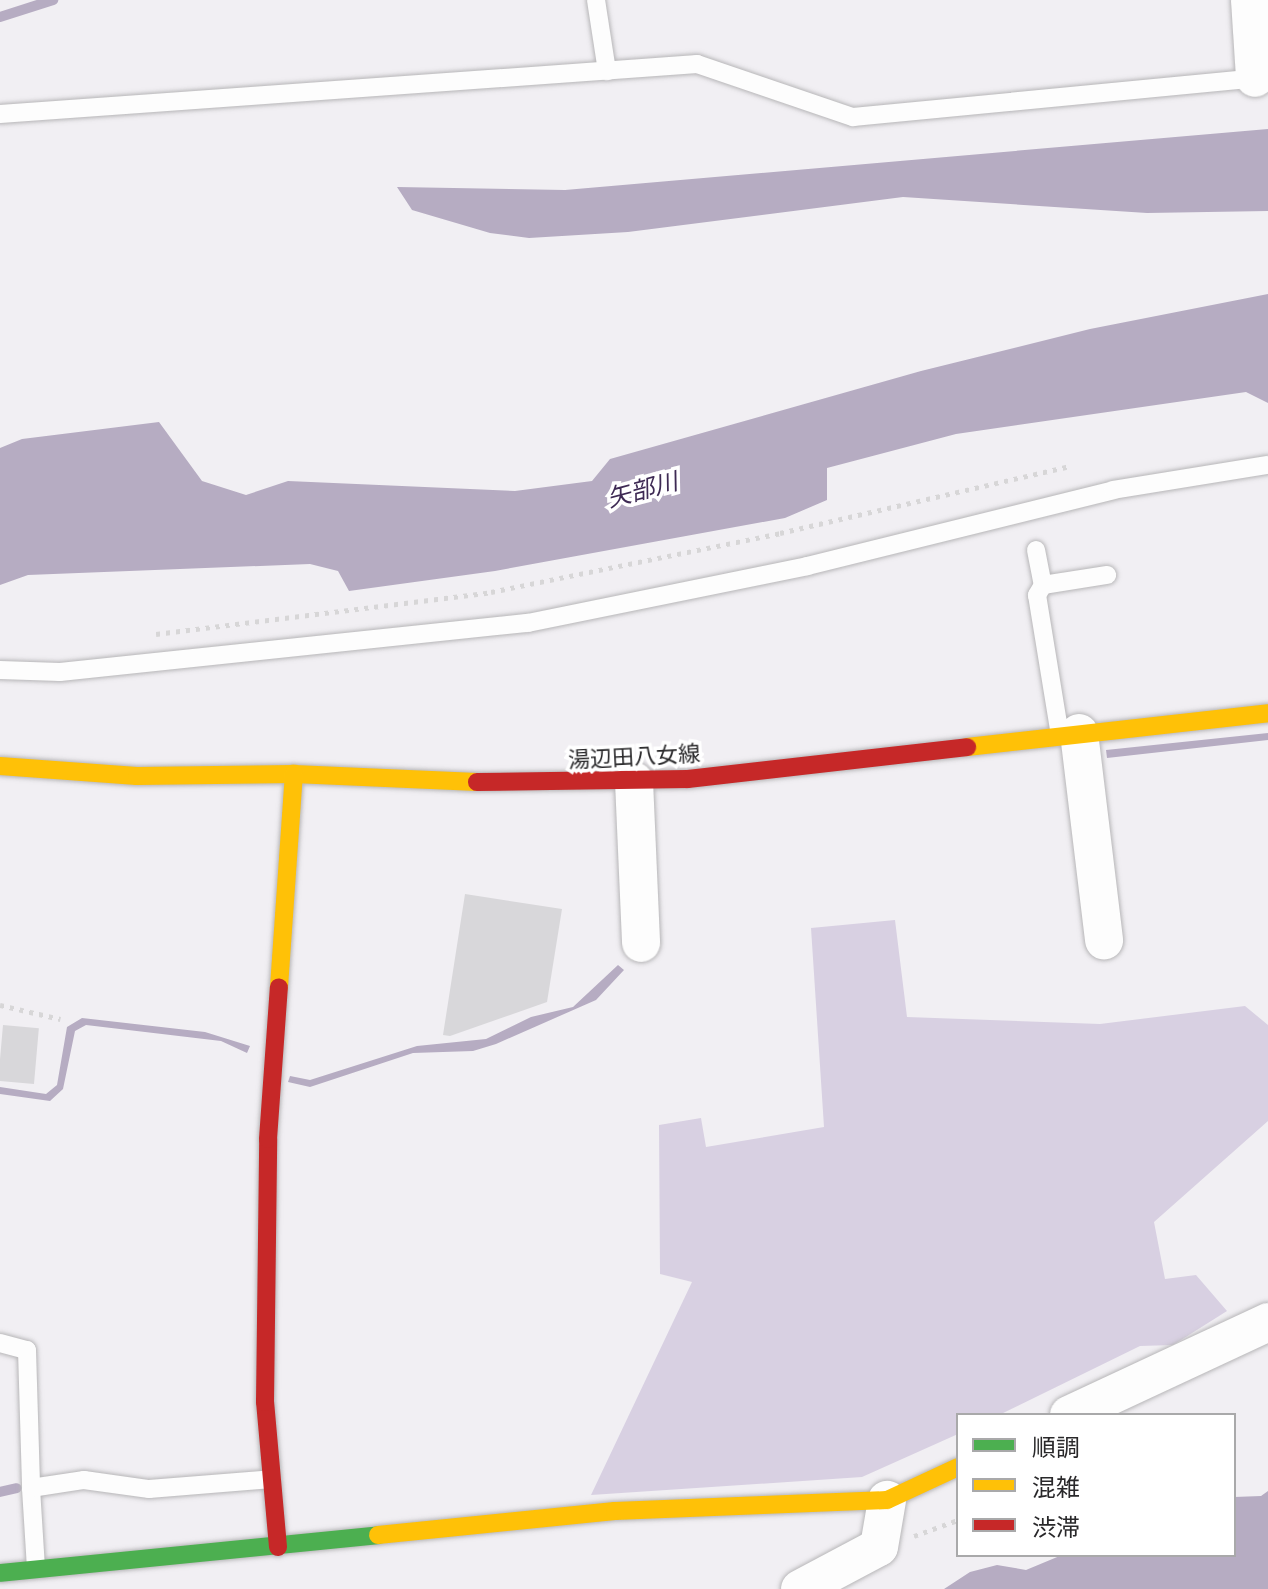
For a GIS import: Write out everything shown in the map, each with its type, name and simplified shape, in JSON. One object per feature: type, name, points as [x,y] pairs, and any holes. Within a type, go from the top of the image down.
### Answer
[{"type":"street","points":[[1250,0],[1261,78]]},
{"type":"street","name":"湯辺田八女線","points":[[0,766],[137,776],[294,774],[535,785],[634,781],[1268,713]]},
{"type":"street","points":[[1069,734],[1104,941]]},
{"type":"street","points":[[278,1547],[265,1402],[268,1139],[294,774]]},
{"type":"street","points":[[634,781],[641,943]]},
{"type":"street","points":[[1073,1413],[1268,1322]]},
{"type":"street","points":[[0,1573],[615,1511],[887,1500],[956,1468]]},
{"type":"street","points":[[800,1589],[879,1547],[887,1500]]},
{"type":"lane","points":[[596,0],[607,71]]},
{"type":"lane","points":[[0,114],[697,64],[853,117],[1261,78]]},
{"type":"lane","points":[[0,670],[60,672],[528,623],[807,566],[1098,493],[1268,465]]},
{"type":"lane","points":[[1036,550],[1043,585],[1037,595],[1069,734]]},
{"type":"lane","points":[[1043,585],[1107,575]]},
{"type":"lane","points":[[0,1343],[27,1350],[36,1568]]},
{"type":"lane","points":[[31,1488],[84,1480],[149,1489],[272,1479]]},
{"type":"path","points":[[142,636],[491,592],[780,533],[1071,466]]},
{"type":"path","points":[[0,1005],[60,1019]]},
{"type":"shaded area","points":[[895,920],[907,1017],[1100,1024],[1245,1006],[1268,1025],[1268,1121],[1154,1222],[1165,1279],[1196,1275],[1227,1311],[1173,1345],[1140,1346],[1003,1413],[956,1413],[956,1435],[862,1477],[591,1495],[692,1282],[660,1274],[659,1125],[701,1118],[706,1147],[824,1127],[811,928]]},
{"type":"water","points":[[1268,129],[1268,211],[1147,213],[903,197],[628,232],[529,238],[490,233],[412,210],[397,187],[565,190]]},
{"type":"water","name":"矢部川","points":[[1268,294],[1268,403],[1246,392],[956,434],[827,468],[827,500],[785,518],[495,571],[349,591],[338,571],[310,564],[28,575],[0,585],[0,448],[22,439],[159,422],[202,481],[246,495],[288,481],[515,491],[592,481],[610,459],[921,371],[1090,329]]},
{"type":"water","points":[[1268,733],[1268,740],[1107,758],[1106,750]]},
{"type":"water","points":[[618,965],[624,970],[596,1000],[496,1044],[473,1051],[413,1053],[310,1087],[288,1082],[290,1076],[310,1080],[417,1046],[486,1039],[531,1017],[573,1007]]},
{"type":"water","points":[[82,1018],[205,1032],[250,1046],[247,1053],[221,1041],[86,1025],[75,1031],[63,1089],[50,1101],[0,1094],[0,1087],[46,1094],[57,1085],[67,1027]]},
{"type":"water","points":[[1268,1491],[1268,1589],[944,1589],[970,1572],[997,1565],[1026,1570],[1057,1557],[1236,1557],[1236,1497],[1261,1496]]},
{"type":"building","points":[[465,894],[562,909],[547,1002],[450,1036],[443,1035]]},
{"type":"building","points":[[3,1025],[39,1028],[34,1084],[0,1081]]},
{"type":"waterway","points":[[0,17],[53,0]]},
{"type":"waterway","points":[[0,1492],[17,1488]]},
{"type":"traffic: fast","points":[[0,1573],[378,1535]]},
{"type":"traffic: slow","points":[[967,747],[1268,713]]},
{"type":"traffic: slow","points":[[0,766],[137,776],[294,774],[477,782]]},
{"type":"traffic: slow","points":[[279,987],[294,774]]},
{"type":"traffic: slow","points":[[378,1535],[615,1511],[887,1500],[956,1468]]},
{"type":"traffic: jam","points":[[477,782],[688,779],[967,747]]},
{"type":"traffic: jam","points":[[278,1547],[265,1402],[268,1139],[279,987]]}]
